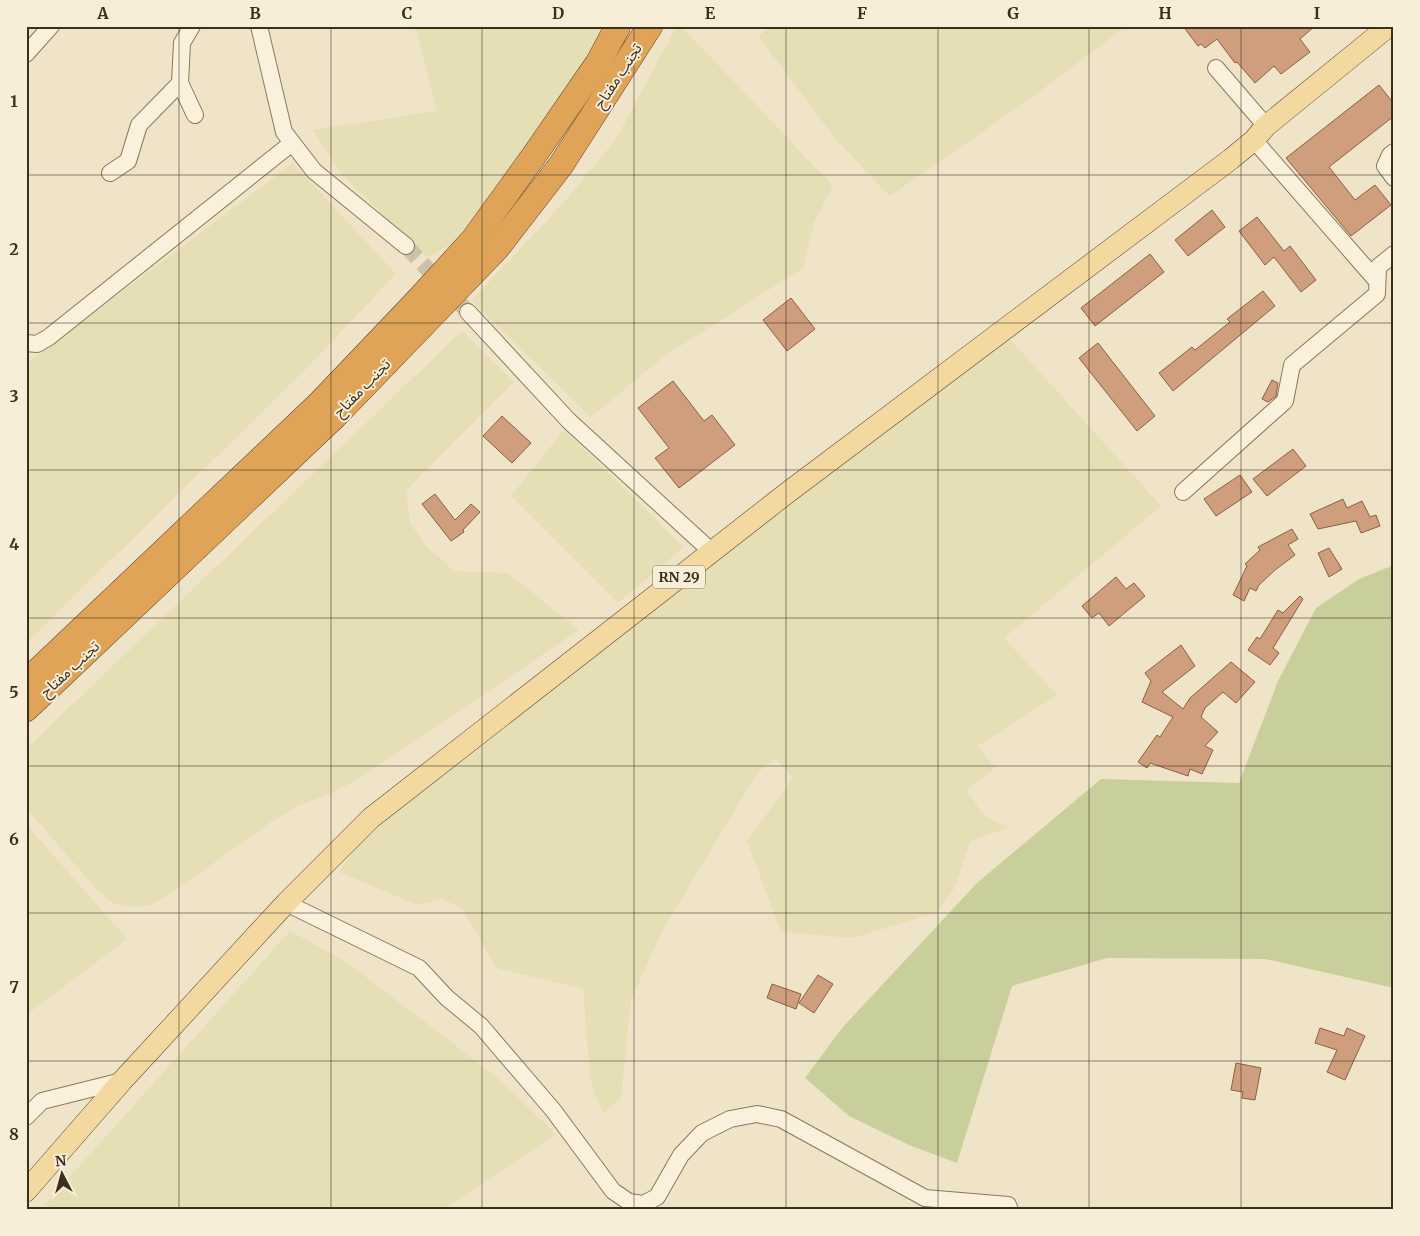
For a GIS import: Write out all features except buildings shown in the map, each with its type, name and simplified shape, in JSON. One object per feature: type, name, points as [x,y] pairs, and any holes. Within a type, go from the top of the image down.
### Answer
[{"type":"highway","name":"تجنب مفتاح","points":[[26,682],[319,404],[420,298],[472,240],[533,157],[598,63],[618,26]]},
{"type":"highway","name":"تجنب مفتاح","points":[[26,709],[335,416],[497,248],[561,165],[650,26]]},
{"type":"main road","name":"RN 29","points":[[26,1191],[122,1081],[286,903],[371,818],[786,493],[1260,133],[1389,26]]},
{"type":"street","points":[[26,54],[51,26]]},
{"type":"street","points":[[192,26],[182,43],[180,83],[195,115]]},
{"type":"street","points":[[259,26],[284,132],[314,171],[406,246]]},
{"type":"street","points":[[1216,68],[1260,133],[1377,280]]},
{"type":"street","points":[[110,173],[128,162],[139,125],[180,83]]},
{"type":"street","points":[[26,343],[37,344],[49,337],[292,143]]},
{"type":"street","points":[[1394,152],[1390,155],[1385,166],[1394,178]]},
{"type":"street","points":[[1183,492],[1285,401],[1292,365],[1377,294],[1378,267],[1394,254]]},
{"type":"street","points":[[468,312],[569,421],[712,552]]},
{"type":"street","points":[[286,903],[420,968],[447,998],[481,1026],[553,1110],[613,1191],[629,1202],[643,1204],[657,1197],[681,1155],[702,1133],[730,1119],[757,1114],[781,1119],[926,1198],[1008,1205],[1010,1210]]},
{"type":"street","points":[[26,1117],[42,1101],[122,1081]]},
{"type":"shaded area","points":[[415,26],[604,26],[539,135],[454,242],[428,258],[341,174],[313,130],[437,111]]},
{"type":"shaded area","points":[[677,26],[681,26],[833,186],[814,223],[803,268],[663,357],[591,417],[471,301],[567,199],[616,139]]},
{"type":"shaded area","points":[[773,26],[1126,26],[1038,93],[890,196],[837,141],[758,36]]},
{"type":"shaded area","points":[[293,163],[396,274],[302,373],[26,643],[26,358],[30,361]]},
{"type":"shaded area","points":[[462,331],[514,382],[406,491],[410,523],[426,546],[454,571],[508,573],[579,630],[360,778],[330,794],[297,806],[271,822],[176,890],[150,905],[129,907],[113,903],[98,891],[26,808],[26,749]]},
{"type":"shaded area","points":[[1009,338],[1161,506],[1004,638],[1057,695],[978,746],[995,768],[967,790],[983,815],[1008,828],[970,841],[954,889],[936,913],[852,938],[781,932],[747,841],[793,778],[775,759],[758,772],[662,931],[631,1000],[621,1098],[604,1113],[594,1094],[590,1076],[583,989],[496,968],[463,909],[442,899],[417,905],[339,872],[355,849],[407,802],[703,568]]},
{"type":"shaded area","points":[[564,430],[684,547],[618,603],[511,496]]},
{"type":"shaded area","points":[[26,824],[127,939],[26,1015]]},
{"type":"shaded area","points":[[290,931],[345,961],[494,1075],[556,1134],[443,1210],[40,1210]]},
{"type":"green space","points":[[1394,565],[1394,988],[1265,959],[1107,958],[1012,986],[957,1163],[909,1145],[849,1116],[805,1078],[842,1028],[977,883],[1101,779],[1239,783],[1278,681],[1316,608],[1359,579]]},
{"type":"tunnel","points":[[406,246],[468,312]]}]
